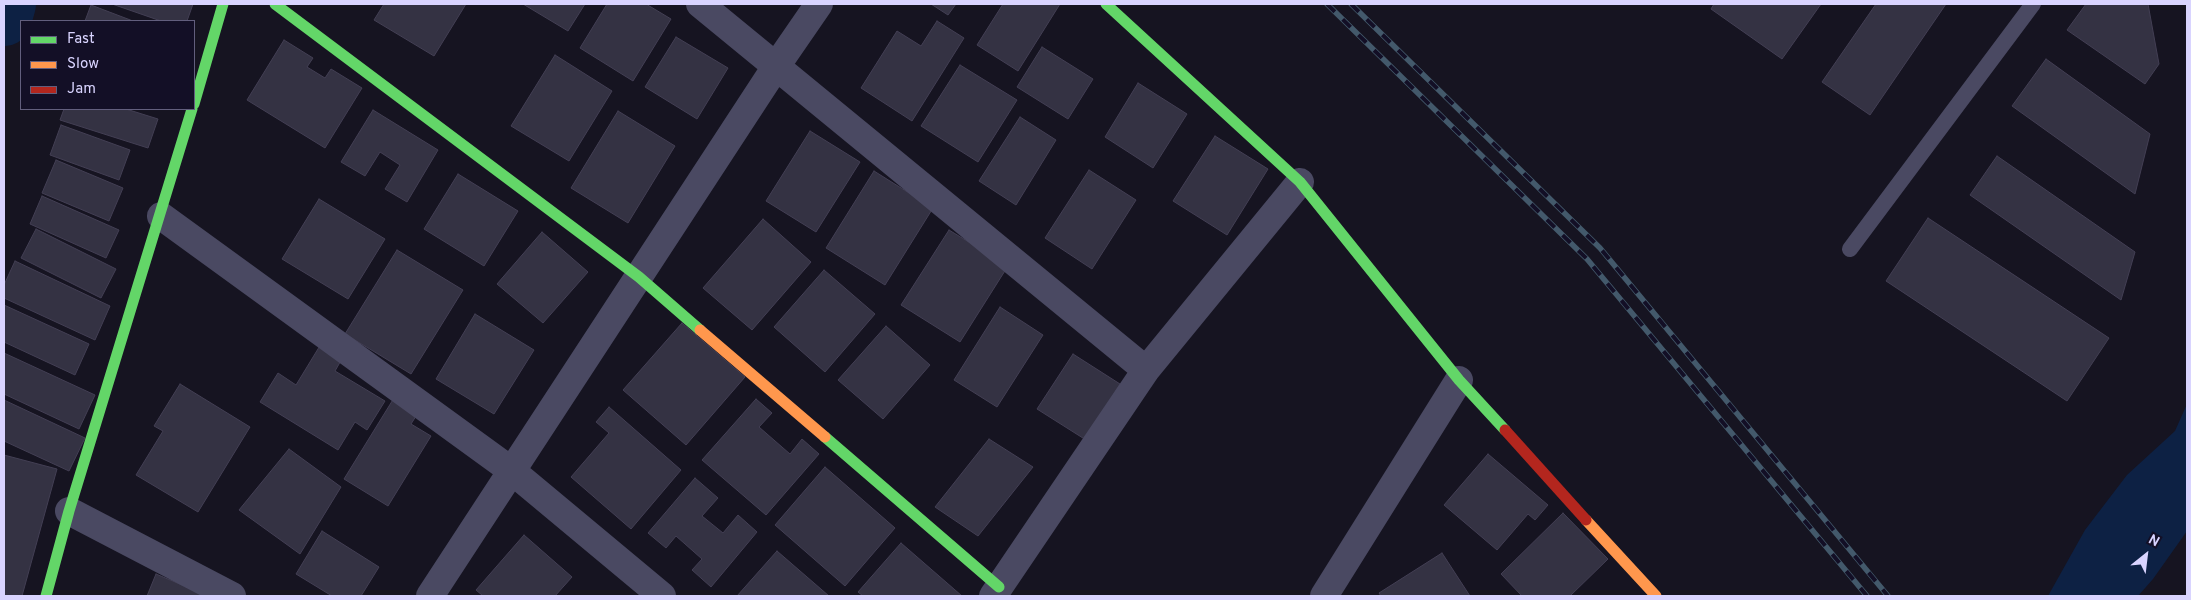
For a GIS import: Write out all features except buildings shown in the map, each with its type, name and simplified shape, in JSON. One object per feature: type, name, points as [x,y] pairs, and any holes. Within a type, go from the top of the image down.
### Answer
[{"type":"street","points":[[195,101],[223,4]]},
{"type":"street","points":[[275,4],[639,277],[996,592],[1146,370],[1300,182]]},
{"type":"street","points":[[700,4],[777,65],[1146,370]]},
{"type":"street","points":[[430,596],[777,65],[819,4]]},
{"type":"street","points":[[1106,4],[1300,182],[1367,263],[1458,380],[1656,596]]},
{"type":"street","points":[[46,596],[68,511],[161,216],[192,110]]},
{"type":"street","points":[[161,216],[512,471],[662,596]]},
{"type":"street","points":[[1324,596],[1458,380]]},
{"type":"street","points":[[68,511],[232,596]]},
{"type":"lane","points":[[1850,249],[2033,4]]},
{"type":"water","points":[[2187,404],[2187,531],[2153,579],[2138,596],[2048,596],[2085,530],[2127,475],[2175,431]]},
{"type":"waterway","points":[[4,18],[8,4]]},
{"type":"railway","points":[[1327,4],[1587,259],[1867,596]]},
{"type":"railway","points":[[1351,4],[1600,248],[1888,596]]},
{"type":"traffic: fast","points":[[195,101],[223,4]]},
{"type":"traffic: fast","points":[[275,4],[639,277],[700,330]]},
{"type":"traffic: fast","points":[[1106,4],[1300,182],[1459,380],[1505,430]]},
{"type":"traffic: fast","points":[[46,596],[69,511],[192,110]]},
{"type":"traffic: fast","points":[[825,437],[999,587]]},
{"type":"traffic: slow","points":[[700,330],[825,437]]},
{"type":"traffic: slow","points":[[1586,520],[1656,596]]},
{"type":"traffic: jam","points":[[1505,430],[1586,520]]}]
